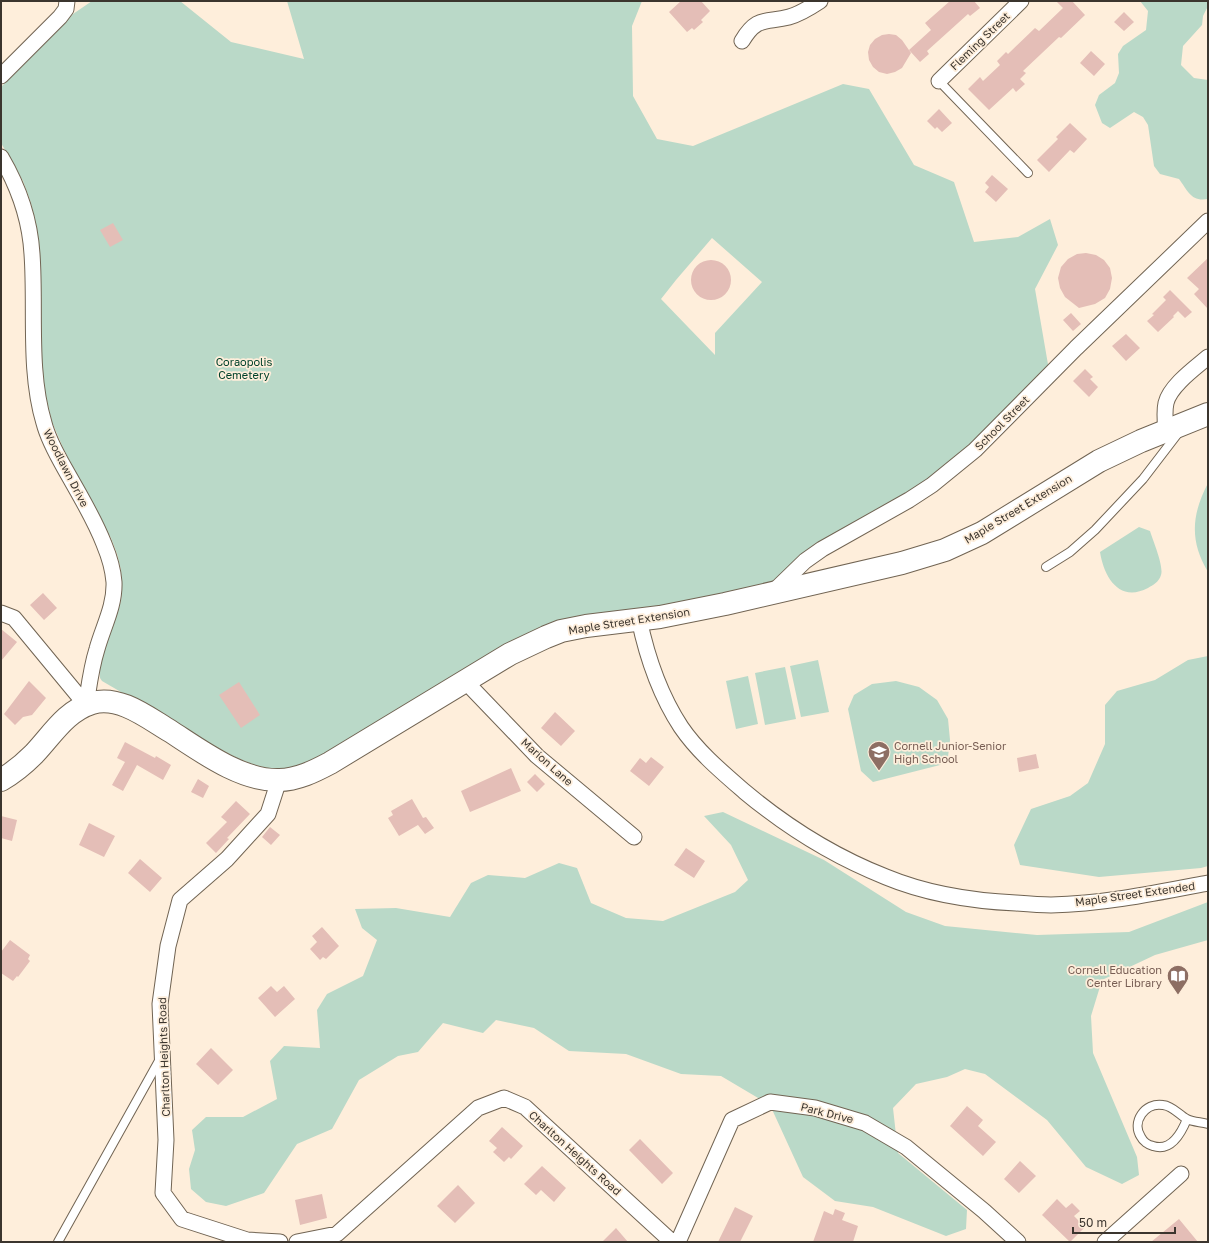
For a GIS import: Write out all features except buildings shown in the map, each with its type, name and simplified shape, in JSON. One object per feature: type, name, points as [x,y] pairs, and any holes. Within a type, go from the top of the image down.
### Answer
[{"type":"street","points":[[1,76],[60,17],[66,9],[67,1]]},
{"type":"street","points":[[742,41],[749,30],[759,23],[798,14],[820,1]]},
{"type":"street","name":"Fleming Street","points":[[938,82],[1021,1]]},
{"type":"street","name":"Woodlawn Drive","points":[[1,157],[11,174],[28,225],[32,253],[36,376],[44,424],[57,454],[100,535],[110,559],[114,582],[113,600],[91,670],[86,705]]},
{"type":"street","name":"School Street","points":[[772,593],[805,561],[822,549],[910,500],[932,485],[964,459],[997,428],[1076,348],[1208,221]]},
{"type":"street","points":[[1166,431],[1164,412],[1166,401],[1171,392],[1208,357]]},
{"type":"street","name":"Maple Street Extension","points":[[1,780],[17,770],[34,754],[75,710],[94,702],[115,703],[128,707],[227,766],[251,775],[279,780],[304,775],[330,763],[510,654],[554,634],[586,626],[687,612],[902,563],[945,550],[982,533],[1099,461],[1141,441],[1208,414]]},
{"type":"street","points":[[1,613],[14,618],[86,705]]},
{"type":"street","name":"Maple Street Extended","points":[[639,619],[644,642],[655,674],[681,727],[698,748],[734,782],[767,810],[846,859],[886,878],[923,889],[957,896],[996,902],[1050,905],[1095,902],[1208,884]]},
{"type":"street","name":"Marion Lane","points":[[465,681],[537,756],[634,837]]},
{"type":"street","name":"Charlton Heights Road","points":[[279,780],[268,814],[227,860],[180,900],[168,946],[160,1004],[166,1140],[163,1193],[182,1219],[247,1240],[280,1242]]},
{"type":"street","name":"Charlton Heights Road","points":[[297,1242],[337,1234],[478,1108],[504,1098],[525,1107],[672,1242]]},
{"type":"street","name":"Park Drive","points":[[678,1242],[732,1120],[770,1102],[815,1108],[865,1123],[906,1147],[984,1211],[1018,1242]]},
{"type":"street","points":[[1106,1242],[1181,1174]]},
{"type":"lane","points":[[938,82],[1028,173]]},
{"type":"lane","points":[[1046,567],[1070,552],[1095,530],[1143,478],[1187,422]]},
{"type":"lane","points":[[58,1242],[162,1056]]},
{"type":"lane","points":[[1187,1119],[1182,1132],[1168,1145],[1159,1148],[1149,1145],[1140,1137],[1138,1128],[1140,1117],[1145,1109],[1153,1105],[1164,1104],[1187,1119],[1208,1124]]},
{"type":"green space","name":"Coraopolis Cemetery","points":[[92,1],[180,1],[231,42],[304,59],[287,1],[642,1],[632,26],[633,96],[657,139],[693,146],[843,84],[869,89],[914,165],[954,182],[974,242],[1018,237],[1050,219],[1058,245],[1035,289],[1050,376],[1026,399],[883,515],[771,593],[586,626],[304,766],[276,770],[255,765],[237,758],[207,742],[102,681],[100,678],[100,664],[121,601],[121,570],[111,538],[64,450],[52,422],[45,393],[42,371],[39,251],[36,224],[31,203],[23,181],[1,143],[1,87],[73,14]],"holes":[[[712,238],[762,282],[715,333],[715,355],[661,299]]]},
{"type":"green space","points":[[1140,1],[1208,1],[1208,6],[1203,16],[1202,25],[1183,46],[1181,65],[1194,78],[1208,80],[1208,199],[1198,199],[1190,195],[1179,179],[1160,174],[1154,166],[1148,125],[1143,117],[1134,112],[1110,128],[1102,123],[1095,105],[1099,95],[1115,83],[1119,73],[1118,54],[1123,46],[1146,30],[1148,11]]},
{"type":"green space","points":[[1208,483],[1208,572],[1198,549],[1195,538],[1195,527],[1199,505]]},
{"type":"green space","points":[[1139,527],[1150,531],[1160,560],[1162,571],[1157,581],[1148,588],[1138,592],[1129,592],[1121,590],[1109,578],[1100,552]]},
{"type":"green space","points":[[1208,656],[1208,866],[1201,868],[1099,877],[1020,865],[1014,845],[1031,809],[1070,796],[1088,783],[1105,744],[1105,705],[1117,691],[1155,680],[1188,660]]},
{"type":"green space","points":[[818,660],[829,712],[801,717],[790,666]]},
{"type":"green space","points":[[785,667],[796,719],[765,725],[755,673]]},
{"type":"green space","points":[[748,676],[758,724],[736,729],[726,681]]},
{"type":"green space","points":[[896,681],[919,687],[937,700],[948,719],[950,740],[948,757],[940,765],[873,782],[861,771],[848,709],[854,695],[872,684]]},
{"type":"green space","points":[[723,812],[824,860],[906,912],[945,926],[1037,935],[1129,932],[1208,902],[1208,940],[1155,955],[1102,980],[1091,1016],[1093,1053],[1137,1157],[1139,1175],[1122,1184],[1086,1167],[1047,1120],[985,1074],[965,1069],[947,1077],[916,1084],[893,1108],[898,1153],[967,1210],[966,1229],[946,1236],[873,1207],[835,1201],[803,1177],[770,1105],[721,1076],[681,1074],[626,1054],[569,1051],[534,1028],[496,1020],[483,1033],[443,1023],[418,1052],[398,1056],[359,1080],[332,1129],[297,1144],[264,1193],[226,1206],[206,1202],[191,1189],[189,1169],[195,1150],[192,1130],[206,1117],[243,1117],[277,1099],[270,1061],[284,1046],[320,1048],[317,1010],[327,994],[363,976],[377,940],[362,928],[355,909],[396,908],[450,917],[471,883],[488,875],[525,878],[559,863],[577,868],[591,903],[626,918],[663,921],[735,892],[748,880],[731,845],[704,816]]},
{"type":"place","name":"Cornell Junior-Senior High School","points":[[879,772]]},
{"type":"place","name":"Cornell Education Center Library","points":[[1178,996]]}]
